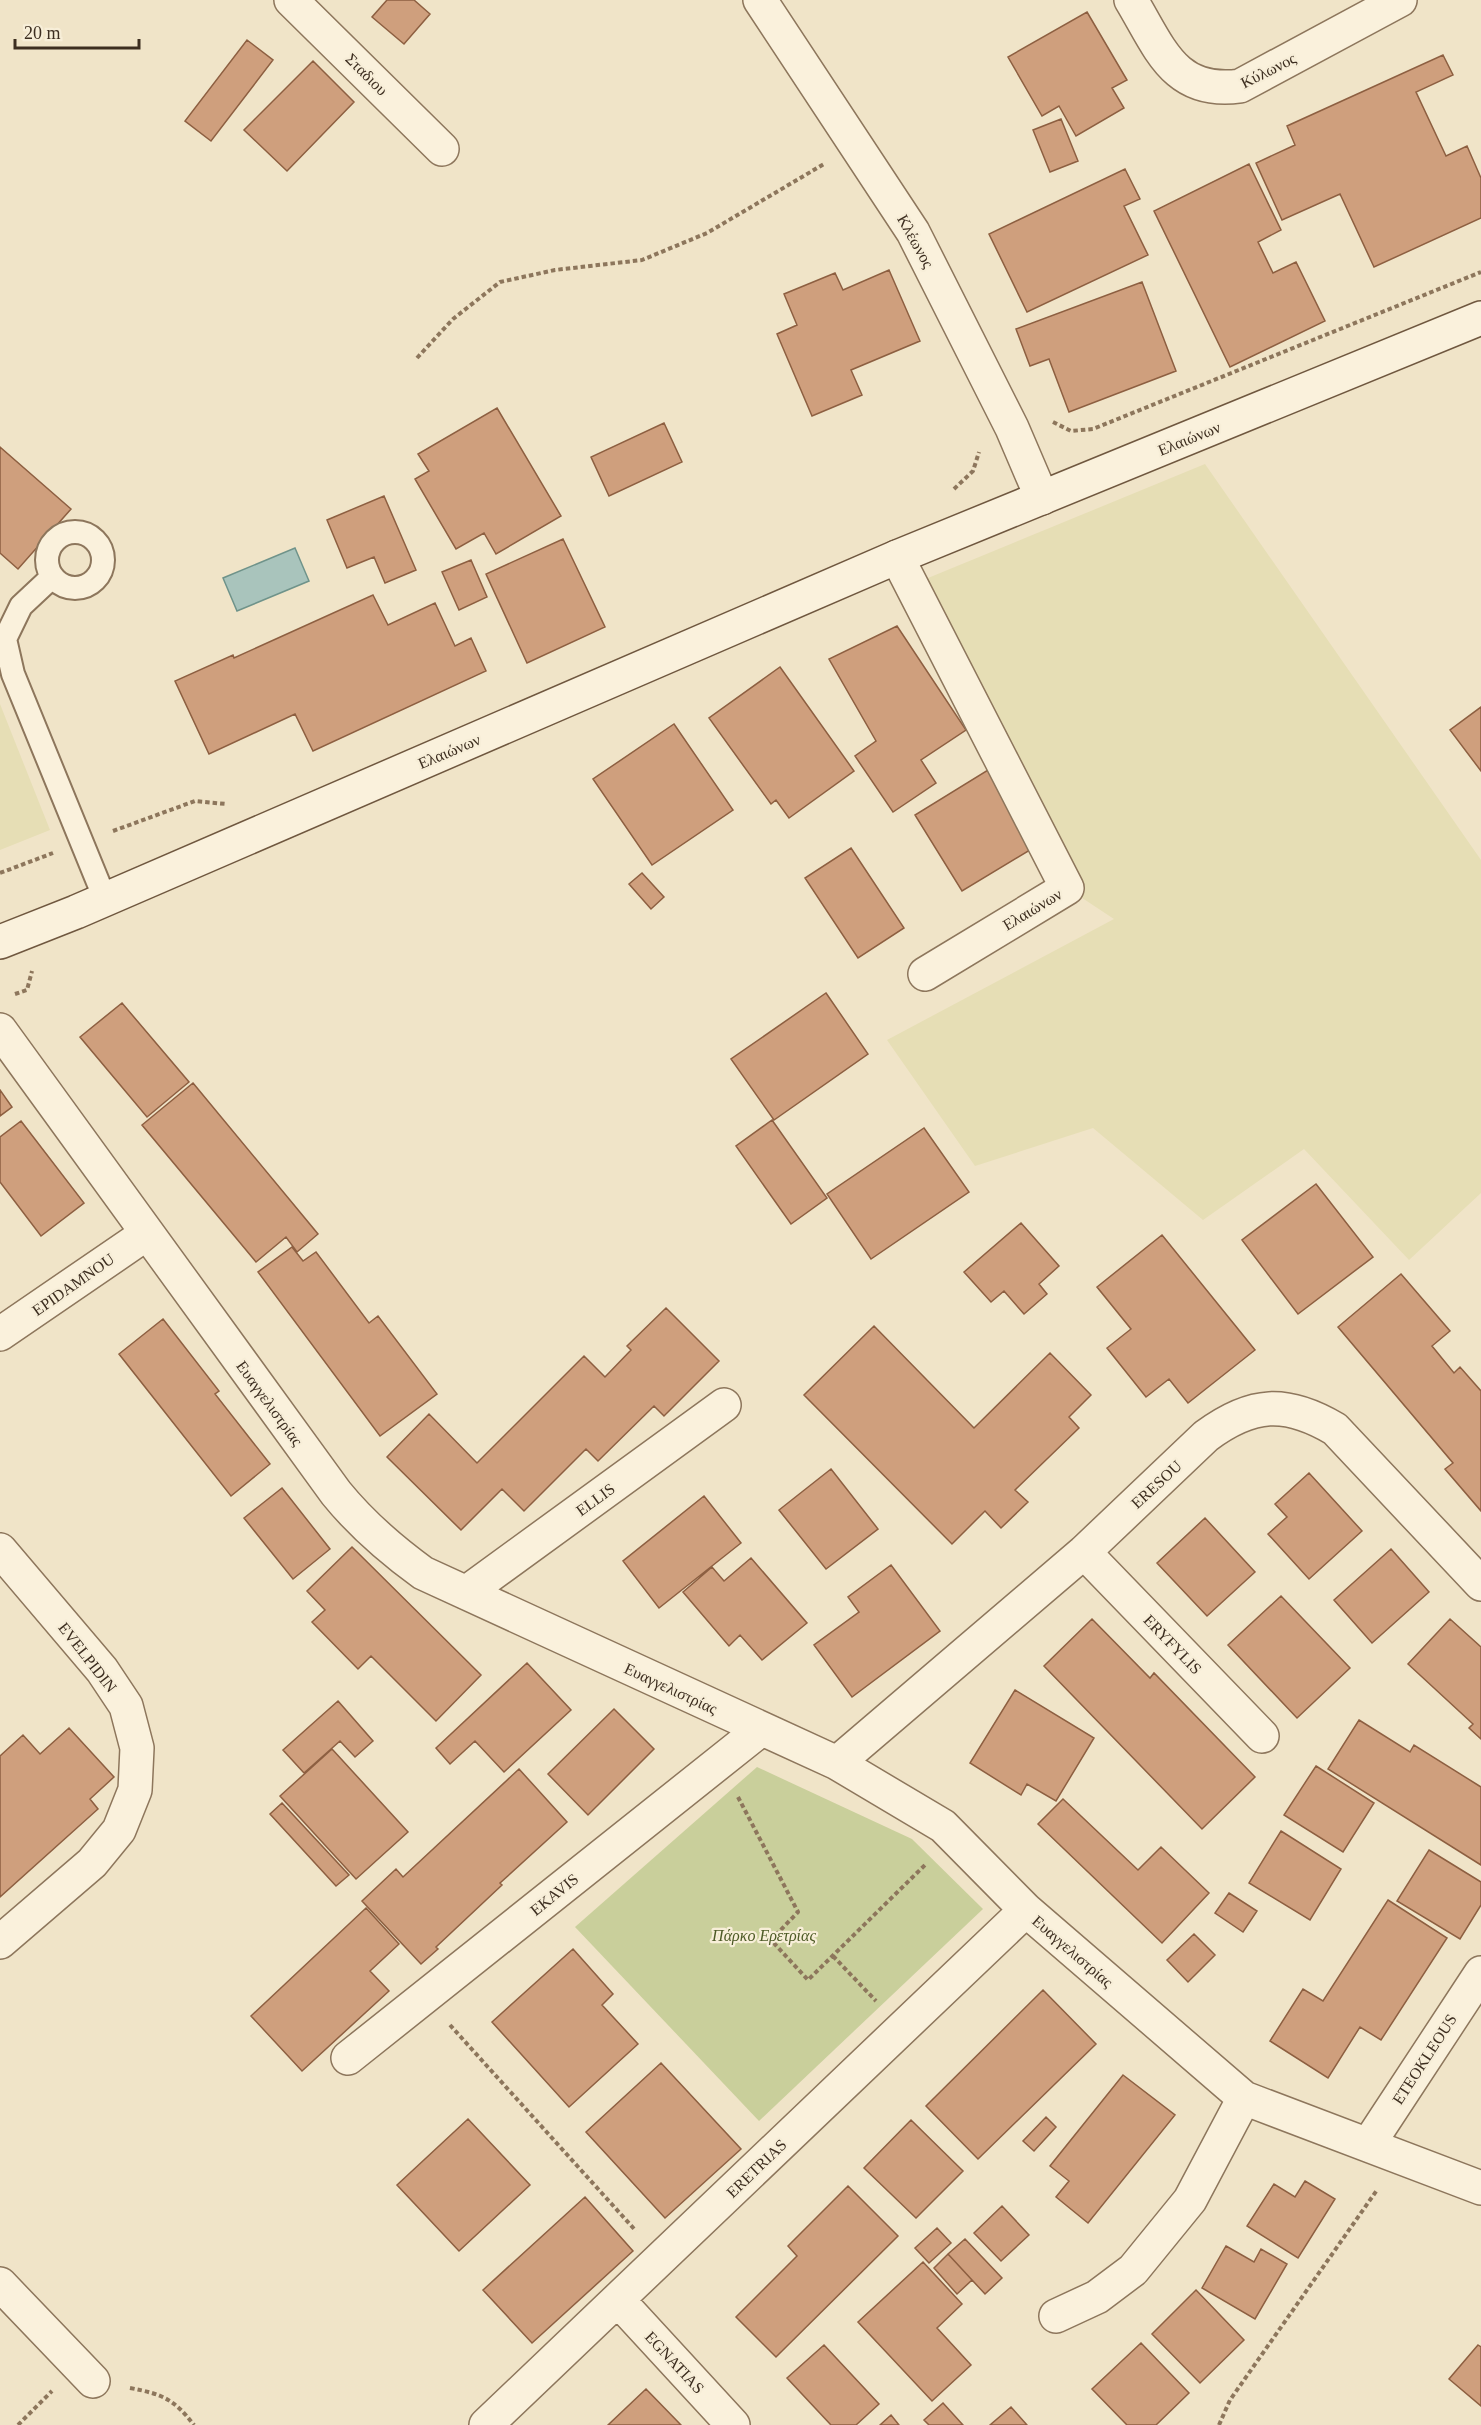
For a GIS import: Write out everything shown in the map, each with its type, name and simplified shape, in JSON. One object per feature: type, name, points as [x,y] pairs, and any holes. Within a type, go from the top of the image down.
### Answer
[{"type":"street","name":"Σταδιου","points":[[291,0],[442,149]]},
{"type":"street","name":"Κλέωνος","points":[[760,0],[913,232],[1012,428],[1042,498]]},
{"type":"street","name":"Κύλωνος","points":[[1131,0],[1171,66],[1185,78],[1202,86],[1220,88],[1240,86],[1400,0]]},
{"type":"street","name":"Ελαιώνων","points":[[0,942],[105,899],[897,557],[1481,318]]},
{"type":"street","name":"Ελαιώνων","points":[[897,557],[1067,888],[925,974]]},
{"type":"street","name":"Ευαγγελιστρίας","points":[[0,1030],[146,1234],[359,1521],[389,1549],[423,1573],[760,1730],[837,1763],[943,1826],[1026,1910],[1244,2098],[1481,2188]]},
{"type":"street","name":"EPIDAMNOU","points":[[0,1334],[146,1234]]},
{"type":"street","name":"ELLIS","points":[[467,1592],[724,1405]]},
{"type":"street","name":"ERESOU","points":[[837,1763],[1084,1552],[1206,1436],[1229,1419],[1255,1410],[1283,1408],[1310,1414],[1335,1429],[1481,1584]]},
{"type":"street","name":"EVELPIDIN","points":[[0,1550],[102,1670],[126,1706],[137,1748],[135,1790],[119,1830],[92,1863],[0,1942]]},
{"type":"street","name":"ERYFYLIS","points":[[1084,1552],[1262,1736]]},
{"type":"street","name":"EKAVIS","points":[[348,2058],[760,1730]]},
{"type":"street","name":"ERETRIAS","points":[[486,2425],[1026,1910]]},
{"type":"street","name":"ETEOKLEOUS","points":[[1368,2145],[1481,1973]]},
{"type":"street","points":[[1056,2316],[1097,2297],[1133,2270],[1190,2200],[1244,2098]]},
{"type":"street","points":[[0,2284],[85,2373]]},
{"type":"street","name":"EGNATIAS","points":[[618,2300],[733,2425]]},
{"type":"lane","points":[[52,577],[21,606],[5,639],[13,674],[105,899]]},
{"type":"path","points":[[417,358],[453,319],[500,282],[555,270],[642,260],[707,232],[770,193],[856,146]]},
{"type":"path","points":[[949,493],[973,471],[979,456],[981,440],[1044,412],[1060,427],[1071,431],[1093,429],[1481,272]]},
{"type":"path","points":[[0,873],[195,801],[228,804]]},
{"type":"path","points":[[720,1762],[798,1912],[771,1940],[808,1980],[954,1838]]},
{"type":"path","points":[[832,1956],[902,2029]]},
{"type":"path","points":[[425,1997],[661,2258]]},
{"type":"path","points":[[1219,2425],[1230,2400],[1400,2157]]},
{"type":"path","points":[[18,2425],[85,2373],[160,2394],[181,2408],[194,2425]]},
{"type":"shaded area","points":[[1205,464],[1481,860],[1481,1193],[1409,1260],[1304,1149],[1203,1220],[1093,1128],[975,1166],[887,1040],[1114,919],[1067,888],[911,585]]},
{"type":"shaded area","points":[[0,704],[50,830],[0,850]]},
{"type":"green space","name":"Πάρκο Ερετρίας","points":[[757,1767],[912,1839],[983,1909],[759,2121],[575,1927]]},
{"type":"water","points":[[295,548],[309,581],[237,611],[223,578]]},
{"type":"building","points":[[387,0],[414,0],[430,14],[404,44],[372,17]]},
{"type":"building","points":[[1087,12],[1127,80],[1112,88],[1124,108],[1076,136],[1059,106],[1042,116],[1008,57]]},
{"type":"building","points":[[247,40],[273,60],[211,141],[185,121]]},
{"type":"building","points":[[1443,55],[1453,75],[1416,92],[1446,156],[1467,146],[1481,178],[1481,218],[1374,267],[1340,194],[1282,220],[1256,163],[1295,145],[1287,126]]},
{"type":"building","points":[[313,61],[354,102],[287,171],[244,130]]},
{"type":"building","points":[[1061,119],[1078,161],[1050,172],[1033,130]]},
{"type":"building","points":[[1249,164],[1281,230],[1258,242],[1273,273],[1296,262],[1325,321],[1230,367],[1154,211]]},
{"type":"building","points":[[1125,169],[1140,199],[1124,206],[1148,255],[1027,312],[989,234]]},
{"type":"building","points":[[889,270],[920,341],[851,370],[862,395],[812,416],[777,334],[797,325],[784,294],[835,273],[843,290]]},
{"type":"building","points":[[1142,282],[1176,371],[1069,412],[1049,359],[1030,366],[1016,329]]},
{"type":"building","points":[[497,408],[561,516],[496,554],[484,533],[456,549],[415,479],[429,471],[418,454]]},
{"type":"building","points":[[664,423],[682,462],[609,496],[591,457]]},
{"type":"building","points":[[0,447],[71,509],[18,569],[0,553]]},
{"type":"building","points":[[384,496],[416,570],[385,583],[374,557],[347,568],[327,520]]},
{"type":"building","points":[[563,539],[605,627],[527,663],[486,574]]},
{"type":"building","points":[[471,560],[487,597],[459,610],[442,572]]},
{"type":"building","points":[[373,595],[388,625],[435,603],[455,646],[471,638],[486,671],[313,751],[295,714],[209,754],[175,681],[233,655],[234,658]]},
{"type":"building","points":[[897,626],[966,730],[921,760],[936,783],[893,812],[855,756],[876,741],[829,659]]},
{"type":"building","points":[[780,667],[854,771],[789,818],[776,800],[771,804],[709,718]]},
{"type":"building","points":[[1481,707],[1481,771],[1450,730]]},
{"type":"building","points":[[674,724],[733,810],[652,865],[593,779]]},
{"type":"building","points":[[988,770],[1035,847],[962,891],[915,815]]},
{"type":"building","points":[[851,848],[904,928],[858,958],[805,878]]},
{"type":"building","points":[[642,873],[664,897],[651,909],[629,884]]},
{"type":"building","points":[[826,993],[868,1054],[774,1120],[731,1059]]},
{"type":"building","points":[[122,1003],[189,1082],[147,1117],[80,1037]]},
{"type":"building","points":[[193,1083],[318,1234],[297,1252],[286,1237],[256,1262],[142,1125]]},
{"type":"building","points":[[0,1090],[12,1107],[0,1116]]},
{"type":"building","points":[[772,1120],[827,1198],[791,1224],[736,1146]]},
{"type":"building","points":[[21,1121],[84,1203],[41,1236],[0,1182],[0,1137]]},
{"type":"building","points":[[924,1128],[969,1192],[871,1259],[827,1194]]},
{"type":"building","points":[[1316,1184],[1373,1257],[1298,1314],[1242,1240]]},
{"type":"building","points":[[1021,1223],[1059,1266],[1039,1284],[1047,1294],[1024,1314],[1004,1291],[991,1302],[964,1272]]},
{"type":"building","points":[[1162,1235],[1255,1350],[1188,1403],[1169,1379],[1146,1397],[1107,1348],[1131,1329],[1097,1287]]},
{"type":"building","points":[[292,1247],[303,1261],[316,1252],[369,1323],[378,1316],[437,1394],[380,1436],[258,1272]]},
{"type":"building","points":[[1401,1274],[1450,1331],[1432,1346],[1454,1373],[1460,1367],[1481,1391],[1481,1511],[1445,1469],[1453,1463],[1338,1327]]},
{"type":"building","points":[[666,1308],[719,1361],[664,1416],[654,1406],[598,1461],[586,1449],[524,1511],[502,1489],[461,1530],[387,1457],[429,1414],[477,1463],[584,1356],[605,1377],[631,1350],[627,1346]]},
{"type":"building","points":[[163,1319],[219,1391],[215,1394],[270,1464],[231,1496],[119,1354]]},
{"type":"building","points":[[874,1326],[974,1428],[1050,1353],[1091,1395],[1069,1417],[1079,1428],[1015,1490],[1028,1502],[1001,1528],[985,1511],[952,1544],[804,1395]]},
{"type":"building","points":[[831,1469],[878,1529],[826,1569],[779,1510]]},
{"type":"building","points":[[1309,1473],[1362,1531],[1309,1579],[1268,1534],[1287,1517],[1275,1504]]},
{"type":"building","points":[[282,1488],[330,1549],[293,1579],[244,1518]]},
{"type":"building","points":[[704,1496],[741,1543],[659,1608],[623,1561]]},
{"type":"building","points":[[1205,1518],[1255,1572],[1207,1616],[1157,1563]]},
{"type":"building","points":[[352,1547],[481,1675],[436,1721],[371,1656],[358,1669],[312,1622],[325,1610],[307,1591]]},
{"type":"building","points":[[1391,1549],[1429,1592],[1372,1643],[1334,1600]]},
{"type":"building","points":[[751,1558],[807,1623],[762,1660],[740,1635],[729,1646],[683,1592],[712,1567],[724,1581]]},
{"type":"building","points":[[891,1565],[940,1631],[852,1697],[814,1645],[859,1612],[848,1597]]},
{"type":"building","points":[[1281,1596],[1350,1668],[1297,1718],[1228,1645]]},
{"type":"building","points":[[1092,1619],[1150,1678],[1154,1673],[1255,1777],[1202,1829],[1044,1666]]},
{"type":"building","points":[[1450,1619],[1481,1647],[1481,1739],[1469,1728],[1473,1724],[1408,1664]]},
{"type":"building","points":[[527,1663],[571,1710],[504,1772],[475,1741],[450,1764],[436,1748]]},
{"type":"building","points":[[1015,1690],[1094,1738],[1056,1801],[1027,1784],[1021,1795],[970,1763]]},
{"type":"building","points":[[338,1701],[373,1741],[355,1757],[340,1741],[304,1773],[283,1750]]},
{"type":"building","points":[[614,1709],[654,1749],[588,1815],[548,1774]]},
{"type":"building","points":[[1359,1720],[1410,1752],[1414,1745],[1481,1787],[1481,1865],[1328,1769]]},
{"type":"building","points":[[69,1728],[114,1777],[90,1799],[98,1809],[0,1897],[0,1756],[23,1735],[40,1754]]},
{"type":"building","points":[[332,1749],[408,1832],[356,1879],[280,1796]]},
{"type":"building","points":[[1316,1766],[1374,1803],[1343,1852],[1284,1815]]},
{"type":"building","points":[[519,1769],[567,1822],[500,1883],[502,1885],[421,1964],[362,1901],[396,1869],[403,1877]]},
{"type":"building","points":[[1063,1799],[1138,1870],[1161,1847],[1209,1893],[1162,1943],[1038,1824]]},
{"type":"building","points":[[282,1803],[349,1875],[336,1886],[270,1814]]},
{"type":"building","points":[[1281,1831],[1341,1869],[1310,1920],[1249,1883]]},
{"type":"building","points":[[1429,1850],[1481,1882],[1481,1905],[1460,1939],[1397,1901]]},
{"type":"building","points":[[1229,1893],[1257,1911],[1243,1932],[1215,1913]]},
{"type":"building","points":[[1388,1900],[1447,1938],[1381,2040],[1360,2027],[1328,2078],[1270,2041],[1303,1989],[1323,2001]]},
{"type":"building","points":[[366,1908],[399,1944],[370,1971],[389,1991],[302,2071],[251,2016]]},
{"type":"building","points":[[1194,1934],[1215,1955],[1188,1982],[1167,1960]]},
{"type":"building","points":[[573,1949],[613,1994],[602,2005],[638,2044],[569,2107],[492,2022]]},
{"type":"building","points":[[1043,1990],[1096,2044],[978,2159],[926,2106]]},
{"type":"building","points":[[661,2063],[741,2149],[665,2218],[586,2132]]},
{"type":"building","points":[[1123,2075],[1175,2115],[1088,2223],[1056,2197],[1069,2181],[1050,2166]]},
{"type":"building","points":[[1046,2117],[1056,2127],[1034,2151],[1023,2141]]},
{"type":"building","points":[[468,2119],[530,2185],[459,2251],[397,2185]]},
{"type":"building","points":[[911,2120],[963,2171],[916,2218],[864,2168]]},
{"type":"building","points":[[1305,2181],[1335,2199],[1298,2258],[1247,2226],[1274,2184],[1295,2197]]},
{"type":"building","points":[[848,2186],[898,2236],[776,2357],[736,2317],[797,2256],[788,2246]]},
{"type":"building","points":[[585,2197],[633,2251],[532,2343],[483,2290]]},
{"type":"building","points":[[1002,2206],[1029,2235],[1001,2261],[974,2233]]},
{"type":"building","points":[[937,2228],[951,2243],[929,2263],[915,2248]]},
{"type":"building","points":[[965,2239],[1002,2278],[985,2294],[948,2254]]},
{"type":"building","points":[[1226,2246],[1254,2262],[1261,2249],[1287,2264],[1255,2319],[1202,2288]]},
{"type":"building","points":[[948,2254],[972,2280],[957,2294],[934,2268]]},
{"type":"building","points":[[923,2262],[962,2304],[937,2328],[971,2365],[932,2401],[858,2322]]},
{"type":"building","points":[[1196,2290],[1244,2340],[1200,2383],[1152,2334]]},
{"type":"building","points":[[1141,2343],[1189,2393],[1156,2425],[1127,2425],[1092,2389]]},
{"type":"building","points":[[824,2345],[879,2404],[856,2425],[831,2425],[787,2378]]},
{"type":"building","points":[[1478,2345],[1481,2347],[1481,2406],[1449,2379]]},
{"type":"building","points":[[646,2389],[681,2425],[608,2425]]},
{"type":"building","points":[[943,2403],[963,2425],[929,2425],[924,2420]]},
{"type":"building","points":[[1011,2407],[1027,2425],[990,2425]]},
{"type":"building","points":[[891,2415],[899,2425],[880,2425]]}]
